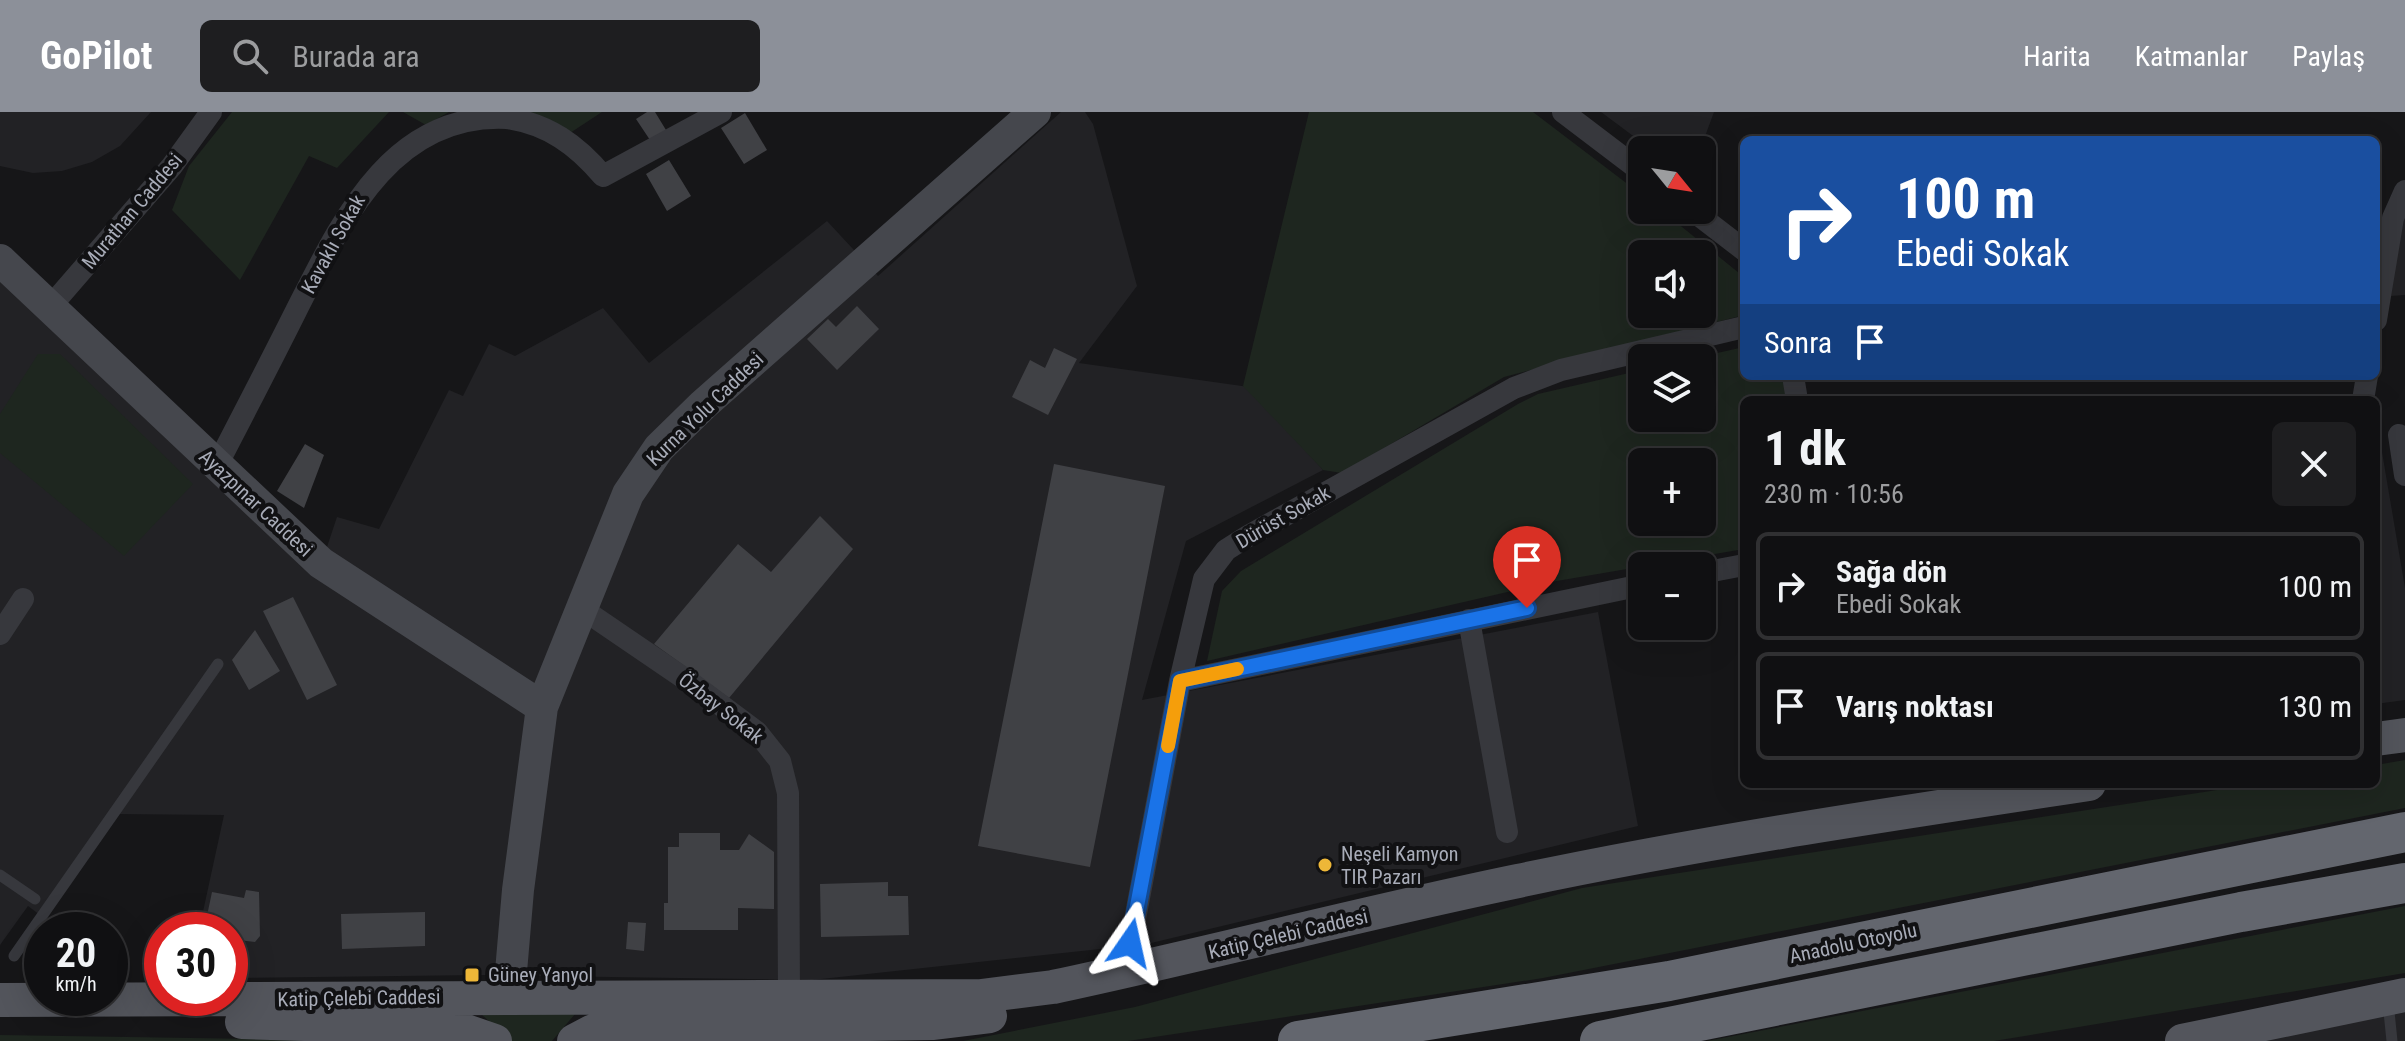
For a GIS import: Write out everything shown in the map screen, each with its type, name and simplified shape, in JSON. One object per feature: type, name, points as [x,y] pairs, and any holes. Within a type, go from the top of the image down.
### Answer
[{"type":"highway","name":"Anadolu Otoyolu","points":[[1298,1041],[1669,981],[2405,832]]},
{"type":"highway","points":[[1600,1041],[2405,883]]},
{"type":"main road","points":[[2380,738],[2405,735]]},
{"type":"main road","name":"Katip Çelebi Caddesi","points":[[3,1014],[192,1001],[509,995],[981,996],[1053,987],[1125,972],[1517,881],[1782,831],[2063,788]]},
{"type":"main road","points":[[574,1041],[593,1031],[616,1028],[932,1023],[1052,1010],[1198,975],[1517,881]]},
{"type":"main road","points":[[2182,1041],[2223,1038],[2396,996]]},
{"type":"main road","points":[[3,1014],[433,1027],[460,1029],[495,1041]]},
{"type":"street","name":"Murathan Caddesi","points":[[50,307],[172,166],[211,112]]},
{"type":"street","name":"Kavaklı Sokak","points":[[216,467],[356,198],[399,151],[451,119],[492,116],[521,120],[554,133],[581,150],[603,176],[721,112]]},
{"type":"street","name":"Kurna Yolu Caddesi","points":[[509,995],[518,890],[542,707],[628,494],[659,448],[1035,112]]},
{"type":"street","points":[[1563,112],[1628,161]]},
{"type":"street","points":[[2380,296],[2393,218],[2405,191]]},
{"type":"street","points":[[1710,224],[1740,247]]},
{"type":"street","name":"Ayazpınar Caddesi","points":[[0,260],[321,563],[542,707]]},
{"type":"street","name":"Dürüst Sokak","points":[[1125,972],[1180,681],[1204,579],[1220,556],[1248,536],[1514,388],[1561,370],[1740,328]]},
{"type":"street","points":[[2380,439],[2402,434],[2405,475]]},
{"type":"street","points":[[1716,570],[1740,566]]},
{"type":"street","points":[[1180,681],[1628,588]]},
{"type":"street","points":[[0,634],[23,599]]},
{"type":"street","name":"Özbay Sokak","points":[[581,608],[743,720],[780,761],[788,793],[789,996]]},
{"type":"street","points":[[1469,620],[1507,832]]},
{"type":"lane","points":[[14,956],[218,664]]},
{"type":"lane","points":[[0,875],[35,899]]},
{"type":"lane","points":[[2392,1041],[2396,996]]},
{"type":"shaded area","points":[[0,112],[151,112],[120,146],[92,162],[62,171],[33,173],[0,166]]},
{"type":"shaded area","points":[[232,112],[389,112],[337,168],[309,156],[240,280],[172,210],[189,166]]},
{"type":"shaded area","points":[[403,112],[449,112],[426,125]]},
{"type":"shaded area","points":[[523,112],[602,112],[567,135]]},
{"type":"shaded area","points":[[1061,112],[1085,112],[1093,124],[1137,286],[1079,363],[1249,387],[1323,470],[1186,541],[1142,700],[1598,612],[1638,826],[1147,944],[812,980],[481,975],[248,978],[248,912],[203,912],[224,815],[115,814],[48,912],[36,912],[28,906],[0,945],[0,270],[319,571],[337,517],[379,529],[449,390],[463,396],[489,344],[515,356],[603,308],[649,363],[827,221],[878,276]]},
{"type":"shaded area","points":[[1309,112],[1533,112],[1628,184],[1628,224],[1678,224],[1698,240],[1628,240],[1628,328],[1694,328],[1504,377],[1342,473],[1323,470],[1243,386]]},
{"type":"shaded area","points":[[1601,112],[1714,112],[1705,136],[1633,136]]},
{"type":"shaded area","points":[[2405,211],[2405,295],[2390,296]]},
{"type":"shaded area","points":[[1716,254],[1740,274],[1740,316],[1716,322]]},
{"type":"shaded area","points":[[1740,348],[1740,380],[1785,380],[1787,396],[1740,396],[1740,550],[1716,554],[1628,552],[1628,569],[1551,582],[1207,661],[1222,591],[1241,571],[1538,394],[1628,373],[1628,432],[1716,432],[1716,353]]},
{"type":"shaded area","points":[[38,354],[60,354],[193,484],[124,556],[0,453],[0,414]]},
{"type":"shaded area","points":[[2380,453],[2405,588],[2405,700],[2380,703]]},
{"type":"shaded area","points":[[2405,760],[2405,808],[1543,978],[1128,1041],[963,1041],[1135,1007],[1582,888],[2230,788],[2380,788],[2380,764]]},
{"type":"shaded area","points":[[2405,906],[2405,973],[1994,1041],[1707,1041]]},
{"type":"shaded area","points":[[2405,1011],[2405,1041],[2242,1041]]},
{"type":"shaded area","points":[[481,1014],[575,1014],[552,1041],[511,1041]]},
{"type":"shaded area","points":[[0,1035],[381,1041],[0,1041]]},
{"type":"building","points":[[647,112],[655,112],[666,130],[650,140],[636,119]]},
{"type":"building","points":[[745,113],[767,150],[744,164],[721,128]]},
{"type":"building","points":[[669,160],[691,196],[667,211],[646,174]]},
{"type":"building","points":[[857,306],[879,329],[837,370],[807,339],[828,319],[836,327]]},
{"type":"building","points":[[1054,348],[1077,359],[1048,415],[1012,397],[1030,360],[1045,368]]},
{"type":"building","points":[[305,444],[324,455],[304,508],[277,491]]},
{"type":"building","points":[[1054,464],[1165,486],[1090,867],[978,846]]},
{"type":"building","points":[[820,516],[853,549],[729,698],[654,644],[738,544],[771,572]]},
{"type":"building","points":[[293,597],[337,685],[307,700],[263,611]]},
{"type":"building","points":[[255,630],[280,671],[249,690],[232,660]]},
{"type":"building","points":[[679,833],[720,833],[720,850],[739,850],[749,834],[774,852],[774,909],[738,908],[738,930],[664,930],[664,903],[668,903],[668,847],[679,847]]},
{"type":"building","points":[[888,882],[888,896],[908,896],[909,935],[821,937],[820,884]]},
{"type":"building","points":[[246,890],[259,892],[260,936],[255,942],[248,941],[248,912],[208,912],[212,892],[244,898]]},
{"type":"building","points":[[425,912],[425,946],[342,949],[341,914]]},
{"type":"building","points":[[628,922],[646,923],[644,951],[626,949]]},
{"type":"slow traffic","points":[[1168,746],[1180,681],[1237,669]]},
{"type":"place","name":"Neşeli Kamyon TIR Pazarı","points":[[1325,865]]},
{"type":"place","name":"Güney Yanyol","points":[[472,975]]},
{"type":"route","points":[[1130,943],[1180,681],[1527,608]]}]
